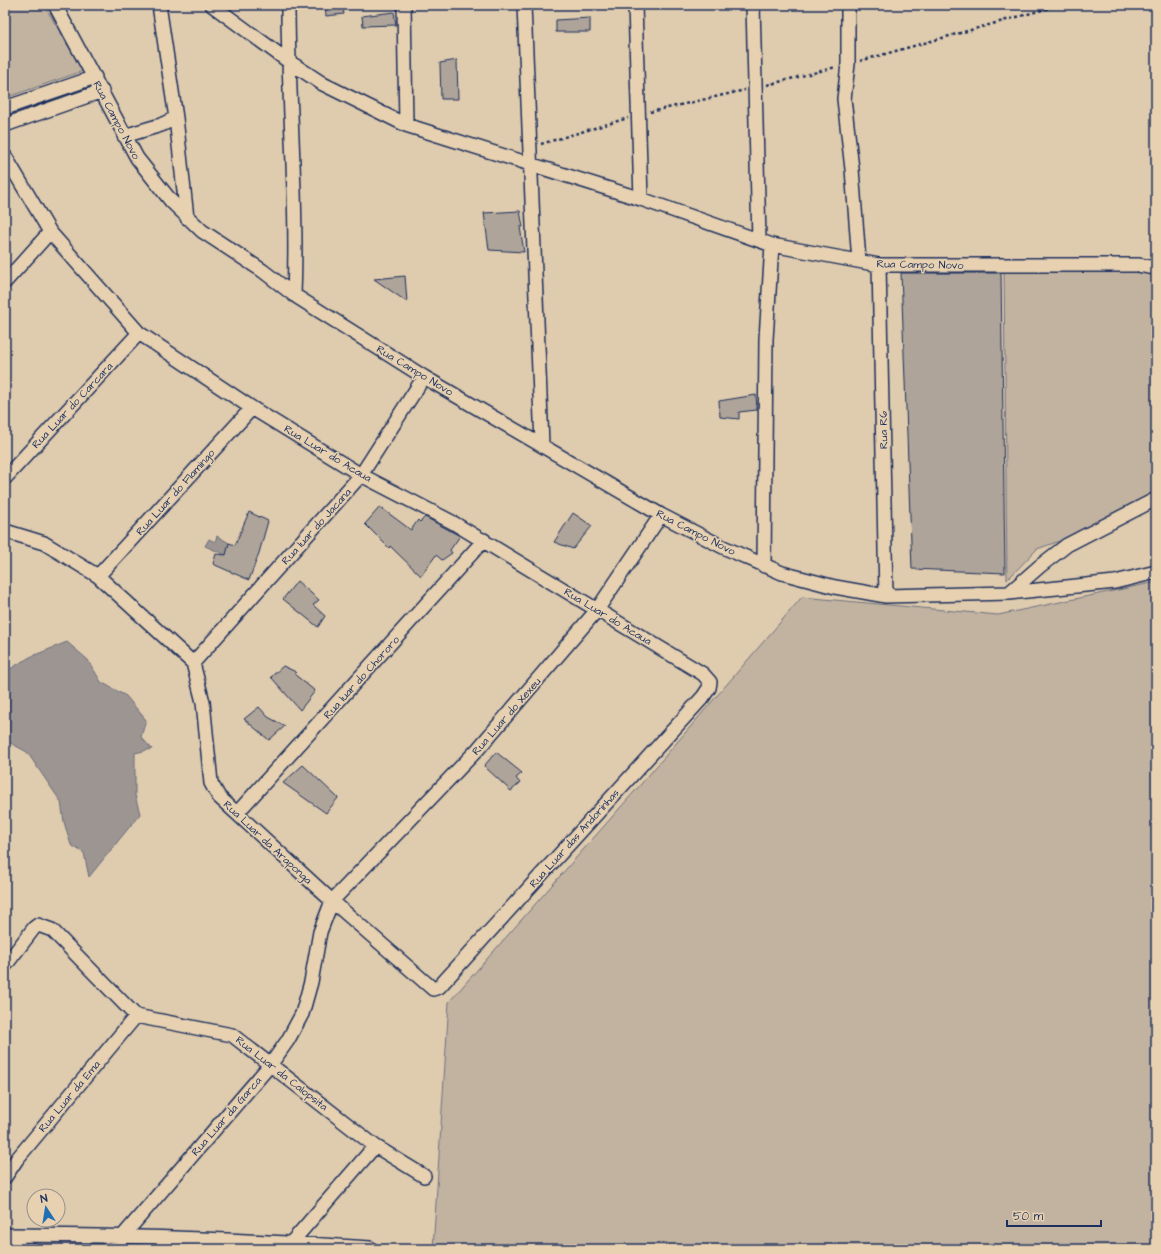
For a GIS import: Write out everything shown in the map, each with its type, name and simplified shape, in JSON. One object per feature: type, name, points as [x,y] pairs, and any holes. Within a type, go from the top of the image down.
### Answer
[{"type":"street","name":"Rua Campo Novo","points":[[55,5],[95,77],[124,136],[137,158],[171,201],[202,231],[263,271],[294,295],[424,377],[542,444],[661,515],[723,547],[782,573],[835,587],[886,596],[1009,593],[1115,582],[1156,572]]},
{"type":"street","points":[[159,5],[176,118],[187,218]]},
{"type":"street","name":"Rua Campo Novo","points":[[212,5],[288,61],[323,84],[406,125],[641,199],[772,245],[879,265],[1138,266],[1156,268]]},
{"type":"street","points":[[288,5],[288,61],[296,245],[294,295]]},
{"type":"street","points":[[404,5],[406,125]]},
{"type":"street","points":[[524,5],[542,444]]},
{"type":"street","points":[[635,5],[641,199]]},
{"type":"street","points":[[752,5],[759,240]]},
{"type":"street","points":[[848,5],[848,64],[844,99],[852,169],[859,261]]},
{"type":"street","points":[[5,108],[95,77]]},
{"type":"street","points":[[5,125],[102,91]]},
{"type":"street","points":[[124,136],[161,125],[176,118]]},
{"type":"street","name":"Rua Luar do Acaua","points":[[5,156],[50,232],[139,333],[252,408],[361,475],[424,506],[484,540],[703,674],[710,682]]},
{"type":"street","points":[[5,282],[50,232]]},
{"type":"street","points":[[764,566],[766,339],[772,245]]},
{"type":"street","name":"Rua R6","points":[[879,265],[886,596]]},
{"type":"street","name":"Rua Luar do Carcara","points":[[5,478],[139,333]]},
{"type":"street","name":"Rua luar do Jacana","points":[[193,663],[361,475],[424,377]]},
{"type":"street","name":"Rua Luar do Flamingo","points":[[98,576],[252,408]]},
{"type":"street","points":[[1009,593],[1067,545],[1156,499]]},
{"type":"street","name":"Rua Luar do Xexeu","points":[[332,902],[478,749],[598,610],[661,515]]},
{"type":"street","points":[[5,531],[44,543],[98,576],[193,663]]},
{"type":"street","name":"Rua luar do Chororo","points":[[237,813],[484,540]]},
{"type":"street","name":"Rua Luar da Araponga","points":[[193,663],[203,702],[211,783],[219,797],[332,902],[433,989]]},
{"type":"street","name":"Rua Luar das Andorinhas","points":[[433,989],[439,987],[692,708],[709,688],[710,682]]},
{"type":"street","name":"Rua Luar da Garca","points":[[116,1249],[122,1237],[271,1064],[288,1040],[302,1014],[311,982],[320,932],[332,902]]},
{"type":"street","points":[[5,966],[38,925],[52,930],[136,1016]]},
{"type":"street","name":"Rua Luar da Calopsita","points":[[136,1016],[232,1035],[375,1146],[424,1176]]},
{"type":"street","name":"Rua Luar da Ema","points":[[5,1177],[17,1159],[136,1016]]},
{"type":"street","points":[[291,1243],[375,1146]]},
{"type":"street","points":[[5,1235],[122,1237],[291,1243],[370,1248]]},
{"type":"street","points":[[5,1235],[22,1249]]},
{"type":"path","points":[[529,149],[578,131],[848,64],[1060,5]]},
{"type":"shaded area","points":[[5,5],[44,5],[83,71],[5,98]]},
{"type":"shaded area","points":[[1137,271],[1156,274],[1156,492],[1106,520],[1068,538],[1037,549],[1007,580],[1004,272]]},
{"type":"shaded area","points":[[217,536],[229,543],[226,555],[205,546],[209,539],[215,542]]},
{"type":"shaded area","points":[[1156,582],[1156,1249],[433,1249],[449,1002],[642,783],[802,597],[998,615]]},
{"type":"shaded area","points":[[67,642],[88,660],[101,682],[126,696],[146,720],[141,737],[152,749],[135,753],[135,795],[140,814],[89,877],[84,853],[71,845],[64,822],[61,802],[27,752],[5,740],[5,672],[30,657]]},
{"type":"building","points":[[325,5],[342,5],[344,14],[326,16]]},
{"type":"building","points":[[394,12],[396,25],[363,26],[362,16]]},
{"type":"building","points":[[590,18],[590,32],[556,32],[556,20]]},
{"type":"building","points":[[457,60],[458,99],[441,99],[440,63]]},
{"type":"building","points":[[520,211],[523,227],[520,227],[524,252],[489,250],[484,213]]},
{"type":"building","points":[[901,273],[1001,273],[1005,573],[912,569]]},
{"type":"building","points":[[405,276],[407,302],[374,279]]},
{"type":"building","points":[[756,395],[757,410],[739,412],[739,419],[720,417],[719,401]]},
{"type":"building","points":[[380,507],[411,530],[418,520],[420,522],[425,517],[460,536],[450,550],[452,553],[442,560],[436,555],[421,576],[390,546],[389,548],[365,524]]},
{"type":"building","points":[[249,512],[268,521],[259,553],[249,580],[213,564],[216,554],[226,555],[229,543],[235,545]]},
{"type":"building","points":[[573,513],[592,526],[573,549],[554,542]]},
{"type":"building","points":[[297,581],[319,600],[313,605],[325,616],[318,627],[283,599]]},
{"type":"building","points":[[283,666],[296,672],[294,674],[315,691],[300,710],[271,677]]},
{"type":"building","points":[[259,707],[268,717],[285,726],[269,740],[244,719]]},
{"type":"building","points":[[496,752],[522,773],[516,778],[520,783],[511,791],[484,766]]},
{"type":"building","points":[[303,765],[338,798],[326,813],[283,783]]}]
